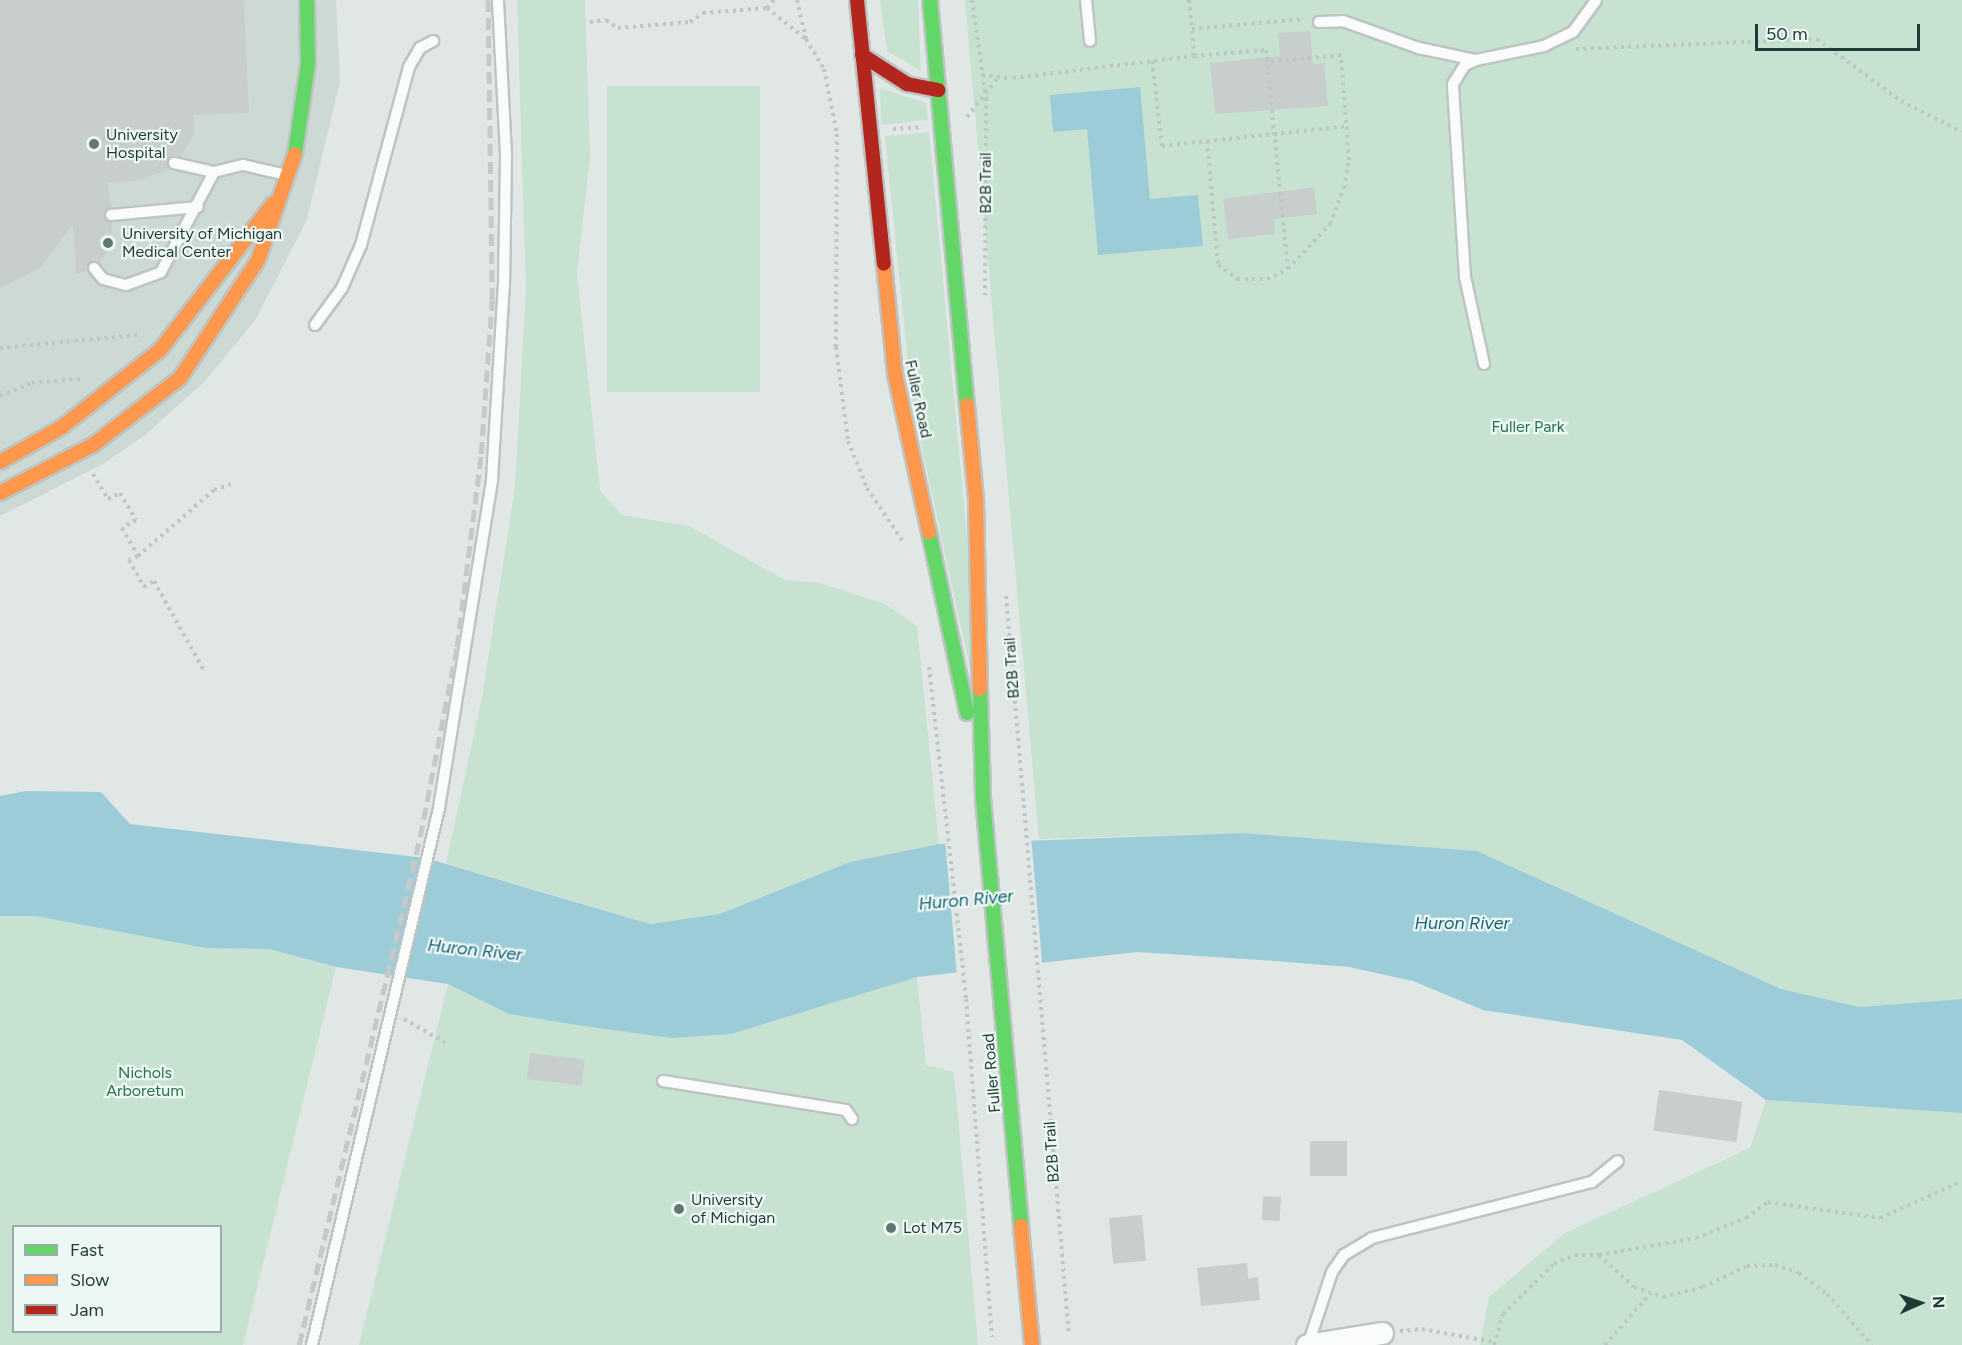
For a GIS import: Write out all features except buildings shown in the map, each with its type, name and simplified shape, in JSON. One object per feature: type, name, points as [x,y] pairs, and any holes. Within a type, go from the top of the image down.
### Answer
[{"type":"main road","points":[[0,493],[93,445],[180,378],[228,312],[258,260],[290,176],[304,112],[307,0]]},
{"type":"main road","name":"Fuller Road","points":[[856,0],[895,374],[983,798]]},
{"type":"main road","name":"Fuller Road","points":[[930,0],[976,499],[983,798],[1032,1345]]},
{"type":"main road","points":[[862,55],[907,84],[938,90]]},
{"type":"main road","points":[[0,462],[62,427],[160,350],[282,192]]},
{"type":"street","points":[[1307,1345],[1382,1333]]},
{"type":"lane","points":[[312,1345],[431,844],[457,717],[492,479],[505,214],[498,0]]},
{"type":"lane","points":[[1086,0],[1090,41]]},
{"type":"lane","points":[[1484,364],[1467,287],[1452,103],[1459,71],[1476,60],[1544,46],[1573,32],[1596,0]]},
{"type":"lane","points":[[1319,22],[1343,21],[1419,48],[1476,60]]},
{"type":"lane","points":[[315,325],[342,288],[362,245],[409,67],[420,48],[433,41]]},
{"type":"lane","points":[[174,163],[214,172],[243,165],[290,176]]},
{"type":"lane","points":[[94,268],[103,279],[126,285],[161,272],[198,207],[214,172]]},
{"type":"lane","points":[[111,214],[198,207]]},
{"type":"lane","points":[[663,1081],[846,1110],[852,1119]]},
{"type":"lane","points":[[1307,1345],[1332,1272],[1344,1255],[1372,1238],[1592,1182],[1618,1161]]},
{"type":"path","points":[[767,8],[774,0]]},
{"type":"path","points":[[797,0],[806,39],[824,69],[837,134],[836,347],[848,441],[867,488],[908,548]]},
{"type":"path","name":"B2B Trail","points":[[972,0],[986,98],[985,306]]},
{"type":"path","points":[[1189,0],[1194,56]]},
{"type":"path","points":[[590,22],[606,20],[618,28],[690,22],[703,13],[767,8],[806,39]]},
{"type":"path","points":[[1192,29],[1319,22]]},
{"type":"path","points":[[1570,50],[1817,39],[1901,101],[1962,132]]},
{"type":"path","points":[[982,75],[998,79],[1266,50],[1288,269]]},
{"type":"path","points":[[1207,141],[1218,265],[1238,279],[1267,279],[1288,269],[1311,251],[1330,224],[1349,160],[1341,55],[1267,62]]},
{"type":"path","points":[[1152,61],[1162,146],[1348,126]]},
{"type":"path","points":[[955,121],[986,98],[998,79]]},
{"type":"path","points":[[0,348],[146,334]]},
{"type":"path","points":[[0,396],[32,383],[89,379]]},
{"type":"path","points":[[89,477],[94,473],[108,500],[120,493],[136,520],[122,528],[138,556]]},
{"type":"path","points":[[202,669],[154,581],[144,587],[129,560],[138,556],[214,490],[234,483]]},
{"type":"path","name":"B2B Trail","points":[[1006,586],[1021,794],[1069,1335]]},
{"type":"path","points":[[928,661],[946,801],[966,999],[992,1337]]},
{"type":"path","points":[[394,1006],[422,1032],[446,1043]]},
{"type":"path","points":[[1382,1333],[1422,1329],[1494,1344],[1503,1314],[1554,1264],[1575,1255],[1599,1255],[1696,1238],[1746,1218],[1768,1202],[1880,1218],[1962,1181]]},
{"type":"path","points":[[1599,1255],[1634,1287],[1663,1297],[1703,1287],[1747,1266],[1775,1265],[1799,1273],[1827,1294],[1872,1345]]},
{"type":"path","points":[[1605,1345],[1651,1293]]},
{"type":"shaded area","name":"University of Michigan Medical Center","points":[[0,0],[336,0],[340,82],[307,219],[256,319],[204,382],[144,436],[103,464],[0,516]]},
{"type":"green space","points":[[517,0],[585,0],[590,158],[577,273],[600,491],[622,515],[689,526],[785,580],[820,583],[885,604],[917,626],[939,844],[850,862],[719,914],[650,924],[446,863],[482,698],[515,488],[526,289]]},
{"type":"green space","points":[[880,0],[918,0],[921,71],[887,51]]},
{"type":"green space","name":"Fuller Park","points":[[965,0],[1962,0],[1962,999],[1860,1007],[1781,989],[1477,851],[1243,833],[1039,839]]},
{"type":"green space","points":[[607,86],[760,86],[760,392],[607,392]]},
{"type":"green space","points":[[880,88],[926,103],[928,120],[881,125]]},
{"type":"green space","points":[[929,132],[971,579],[979,710],[912,402],[885,136]]},
{"type":"green space","name":"Nichols Arboretum","points":[[0,916],[36,916],[205,948],[269,949],[336,967],[243,1345],[0,1345]]},
{"type":"green space","name":"University of Michigan","points":[[917,977],[926,1065],[954,1072],[978,1345],[359,1345],[448,984],[510,1014],[671,1038]]},
{"type":"green space","points":[[1766,1100],[1962,1113],[1962,1345],[1480,1345],[1489,1297],[1565,1233],[1750,1148]]},
{"type":"water","points":[[1140,87],[1150,199],[1198,195],[1203,246],[1098,255],[1087,129],[1053,132],[1050,95]]},
{"type":"water","name":"Huron River","points":[[26,791],[101,792],[130,824],[426,858],[650,924],[719,914],[850,862],[939,844],[1243,833],[1477,851],[1781,989],[1860,1007],[1962,999],[1962,1113],[1766,1100],[1682,1040],[1483,1010],[1413,981],[1349,967],[1275,961],[1137,952],[917,977],[731,1034],[671,1038],[509,1014],[448,984],[336,967],[269,949],[205,948],[36,916],[0,916],[0,796]]},
{"type":"pier","points":[[1031,836],[1043,967],[957,975],[945,843]]},
{"type":"railway","points":[[299,1345],[420,837],[457,647],[481,454],[492,300],[488,0]]},
{"type":"traffic: fast","points":[[295,154],[308,64],[307,0]]},
{"type":"traffic: fast","points":[[930,0],[967,405]]},
{"type":"traffic: fast","points":[[929,532],[967,713]]},
{"type":"traffic: fast","points":[[980,689],[983,798],[1021,1226]]},
{"type":"traffic: slow","points":[[0,493],[93,445],[180,378],[258,260],[295,154]]},
{"type":"traffic: slow","points":[[0,462],[62,427],[160,350],[273,204]]},
{"type":"traffic: slow","points":[[884,264],[895,374],[929,532]]},
{"type":"traffic: slow","points":[[967,405],[976,499],[980,689]]},
{"type":"traffic: slow","points":[[1021,1226],[1032,1345]]},
{"type":"traffic: jam","points":[[857,0],[884,264]]},
{"type":"traffic: jam","points":[[862,55],[907,84],[938,90]]},
{"type":"place","name":"University Hospital","points":[[94,144]]},
{"type":"place","name":"University of Michigan Medical Center","points":[[108,243]]},
{"type":"place","name":"University of Michigan","points":[[679,1209]]},
{"type":"place","name":"Lot M75","points":[[891,1228]]}]
